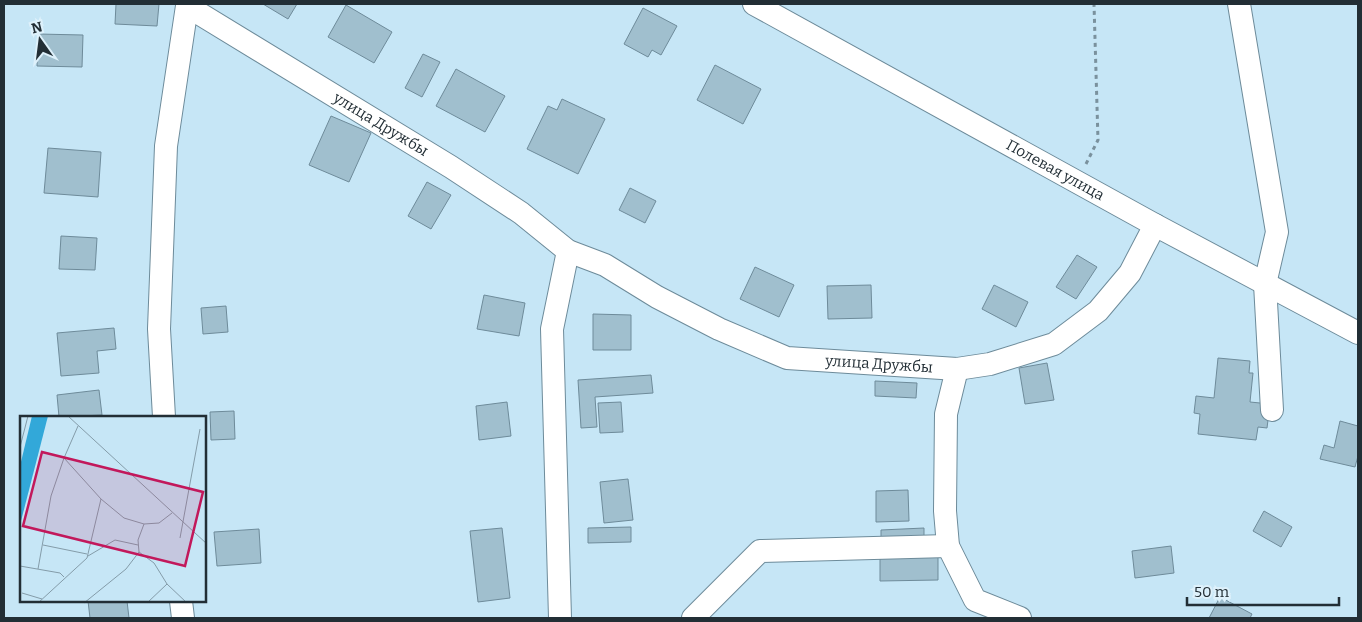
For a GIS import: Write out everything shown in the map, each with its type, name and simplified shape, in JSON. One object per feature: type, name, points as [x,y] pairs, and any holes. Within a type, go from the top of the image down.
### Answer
[{"type":"street","name":"Полевая улица","points":[[754,4],[1076,182],[1358,333]]},
{"type":"street","points":[[1239,4],[1277,232],[1265,284],[1272,410]]},
{"type":"street","name":"улица Дружбы","points":[[164,416],[159,329],[166,146],[187,5],[451,167],[520,213],[568,251],[605,265],[657,297],[719,329],[787,358],[957,369],[990,364],[1054,344],[1074,331],[1098,311],[1130,273],[1155,225]]},
{"type":"street","points":[[560,618],[552,329],[568,251]]},
{"type":"street","points":[[957,369],[946,414],[945,510],[948,546],[972,609],[1020,618]]},
{"type":"street","points":[[693,618],[760,550],[948,546]]},
{"type":"street","points":[[181,602],[183,618]]},
{"type":"path","points":[[1076,182],[1098,140],[1094,4]]},
{"type":"building","points":[[116,4],[159,4],[157,26],[115,24]]},
{"type":"building","points":[[263,4],[297,4],[288,19]]},
{"type":"building","points":[[346,5],[392,32],[374,63],[328,37]]},
{"type":"building","points":[[643,8],[677,26],[661,55],[652,50],[648,57],[624,44]]},
{"type":"building","points":[[38,34],[83,35],[82,67],[37,66]]},
{"type":"building","points":[[423,54],[440,62],[422,97],[405,88]]},
{"type":"building","points":[[715,65],[761,89],[743,124],[697,100]]},
{"type":"building","points":[[456,69],[505,96],[485,132],[436,106]]},
{"type":"building","points":[[562,99],[605,119],[578,174],[527,149],[548,106],[557,110]]},
{"type":"building","points":[[331,116],[371,133],[349,182],[309,165]]},
{"type":"building","points":[[48,148],[101,152],[98,197],[44,193]]},
{"type":"building","points":[[427,182],[451,195],[431,229],[408,216]]},
{"type":"building","points":[[630,188],[656,201],[645,223],[619,210]]},
{"type":"building","points":[[61,236],[97,238],[95,270],[59,269]]},
{"type":"building","points":[[1077,255],[1097,267],[1076,299],[1056,287]]},
{"type":"building","points":[[755,267],[794,285],[779,317],[740,299]]},
{"type":"building","points":[[871,285],[872,318],[828,319],[827,286]]},
{"type":"building","points":[[994,285],[1028,302],[1016,327],[982,309]]},
{"type":"building","points":[[484,295],[525,303],[519,336],[477,329]]},
{"type":"building","points":[[226,306],[228,332],[203,334],[201,308]]},
{"type":"building","points":[[593,314],[631,315],[631,350],[593,350]]},
{"type":"building","points":[[114,328],[116,349],[97,351],[99,373],[61,376],[57,333]]},
{"type":"building","points":[[1218,358],[1250,361],[1249,373],[1253,373],[1250,402],[1270,404],[1267,428],[1258,427],[1256,440],[1198,434],[1200,414],[1194,413],[1196,396],[1214,398]]},
{"type":"building","points":[[1047,363],[1054,400],[1025,404],[1019,368]]},
{"type":"building","points":[[651,375],[653,393],[595,397],[597,427],[581,428],[578,380]]},
{"type":"building","points":[[875,381],[917,383],[916,398],[875,396]]},
{"type":"building","points":[[99,390],[102,415],[59,416],[57,395]]},
{"type":"building","points":[[507,402],[511,436],[479,440],[476,406]]},
{"type":"building","points":[[621,402],[623,432],[600,433],[598,403]]},
{"type":"building","points":[[234,411],[235,439],[211,440],[210,412]]},
{"type":"building","points":[[1340,421],[1358,426],[1358,456],[1355,467],[1320,459],[1324,445],[1334,448]]},
{"type":"building","points":[[628,479],[633,520],[604,523],[600,482]]},
{"type":"building","points":[[908,490],[909,521],[876,522],[876,491]]},
{"type":"building","points":[[1264,511],[1292,527],[1281,547],[1253,531]]},
{"type":"building","points":[[631,527],[631,542],[588,543],[588,528]]},
{"type":"building","points":[[502,528],[510,598],[478,602],[470,531]]},
{"type":"building","points":[[924,528],[924,544],[881,545],[881,530]]},
{"type":"building","points":[[259,529],[261,563],[217,566],[214,532]]},
{"type":"building","points":[[1171,546],[1174,573],[1135,578],[1132,551]]},
{"type":"building","points":[[938,557],[938,580],[880,581],[880,558]]},
{"type":"building","points":[[1220,597],[1252,614],[1250,618],[1209,618]]},
{"type":"building","points":[[88,602],[127,602],[129,618],[90,618]]}]
